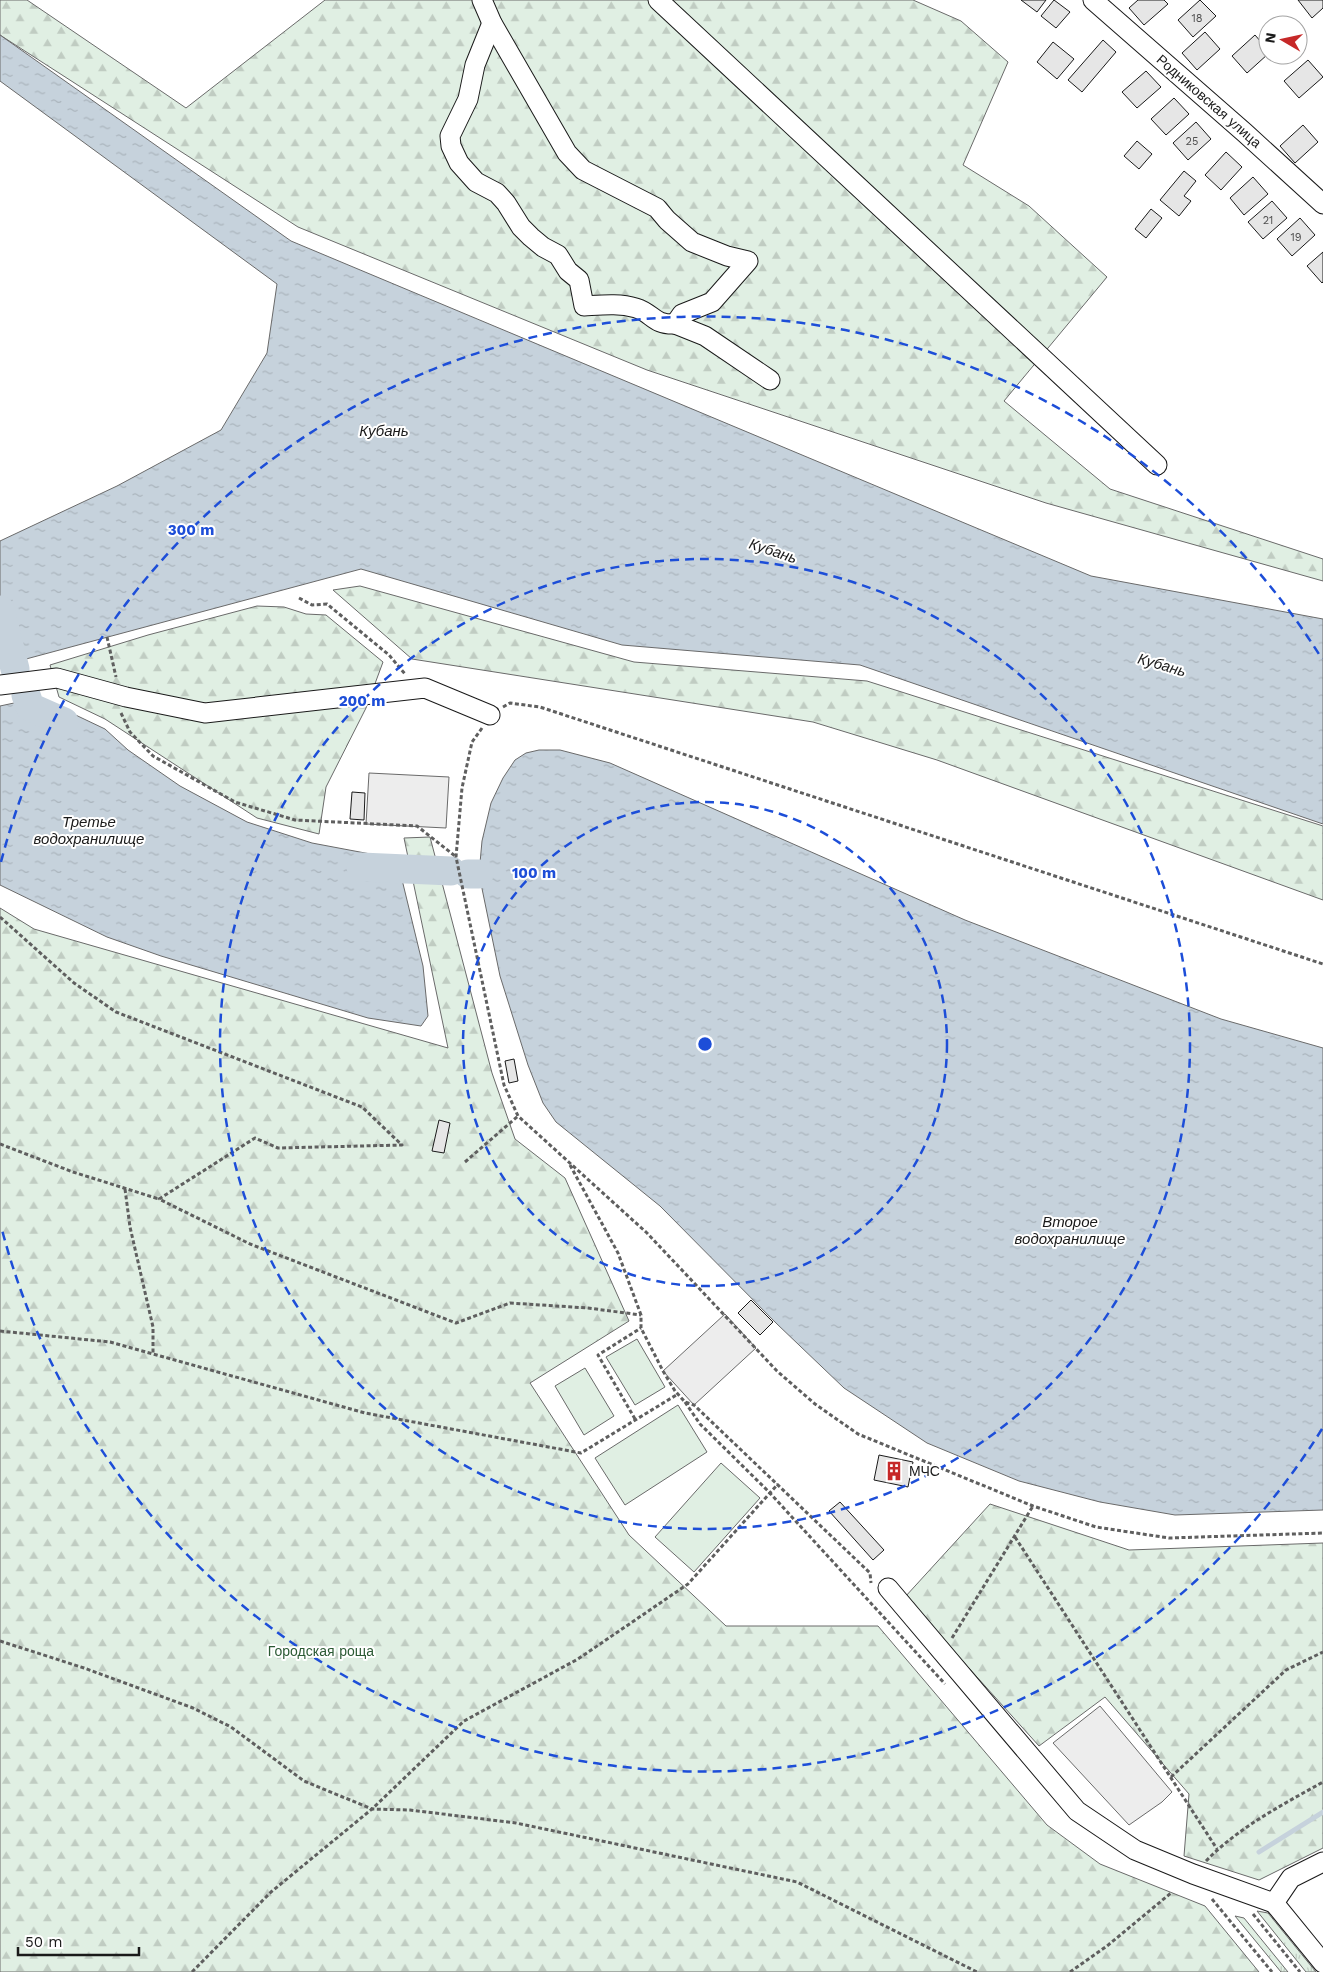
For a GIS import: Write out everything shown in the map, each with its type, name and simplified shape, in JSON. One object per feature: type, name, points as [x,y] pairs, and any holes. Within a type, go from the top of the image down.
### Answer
[{"type":"street","points":[[482,0],[492,22],[567,153],[583,170],[657,208],[667,220],[692,242],[727,256],[748,261],[712,302],[682,314],[676,324]]},
{"type":"street","points":[[658,0],[1157,465]]},
{"type":"street","name":"Родниковская улица","points":[[1093,0],[1323,204]]},
{"type":"street","points":[[492,22],[475,65],[468,100],[450,136],[451,146],[459,163],[476,182],[497,193],[506,203],[521,227],[531,237],[543,247],[558,255],[568,271],[579,280],[584,306],[619,304],[638,309],[656,321],[665,324],[676,324],[705,336],[770,380]]},
{"type":"street","points":[[0,685],[57,678],[117,695],[205,713],[425,688],[490,715]]},
{"type":"street","points":[[878,1592],[943,1653],[1077,1811],[1135,1850],[1193,1874],[1274,1903],[1323,1963]]},
{"type":"street","points":[[1274,1903],[1291,1878],[1323,1862]]},
{"type":"path","points":[[299,598],[312,605],[326,604],[344,617],[389,655],[415,689]]},
{"type":"path","points":[[107,637],[116,678],[121,714],[130,732],[153,756],[235,802],[295,820],[417,826],[456,857]]},
{"type":"path","points":[[1323,964],[540,707],[510,704],[490,715],[472,742],[462,788],[456,857],[504,1085],[518,1116],[646,1233],[777,1371],[815,1404],[858,1434],[1034,1506],[1096,1527],[1169,1538],[1323,1533]]},
{"type":"path","points":[[0,917],[74,984],[116,1012],[362,1107],[402,1145],[278,1148],[255,1138],[159,1199]]},
{"type":"path","points":[[466,1162],[518,1116]]},
{"type":"path","points":[[0,1144],[73,1172],[159,1199],[250,1244],[456,1323],[510,1303],[588,1308],[641,1315]]},
{"type":"path","points":[[569,1162],[618,1254],[641,1315],[641,1328],[663,1371],[678,1394],[700,1424],[769,1492],[875,1607],[878,1592],[870,1573],[694,1405],[685,1402]]},
{"type":"path","points":[[125,1189],[130,1227],[153,1327],[153,1354]]},
{"type":"path","points":[[635,1420],[598,1355],[641,1328]]},
{"type":"path","points":[[0,1331],[110,1342],[365,1413],[581,1453],[678,1394]]},
{"type":"path","points":[[192,1972],[271,1892],[372,1809],[464,1721],[578,1659],[688,1584],[778,1484]]},
{"type":"path","points":[[943,1653],[1034,1506]]},
{"type":"path","points":[[1015,1536],[1217,1849]]},
{"type":"path","points":[[0,1641],[84,1668],[193,1708],[231,1727],[304,1781],[372,1809],[410,1810],[516,1823],[797,1882],[977,1972]]},
{"type":"path","points":[[1170,1777],[1286,1670],[1323,1652]]},
{"type":"path","points":[[1193,1874],[1217,1849],[1258,1819],[1323,1782]]},
{"type":"path","points":[[1070,1972],[1107,1946],[1171,1892]]},
{"type":"path","points":[[1220,1901],[1212,1898],[1272,1972]]},
{"type":"path","points":[[1250,1910],[1300,1972]]},
{"type":"green space","points":[[0,0],[27,0],[186,108],[325,0],[913,0],[961,21],[1008,62],[963,165],[1029,206],[1107,277],[1004,401],[1110,489],[1323,559],[1323,581],[1046,503],[647,370],[298,227],[0,35]]},
{"type":"green space","points":[[360,586],[634,662],[867,681],[1323,826],[1323,900],[937,760],[813,722],[412,659],[333,590]]},
{"type":"green space","points":[[257,606],[284,607],[306,614],[326,615],[383,662],[366,708],[326,787],[319,834],[257,818],[105,719],[59,697],[50,665],[148,635]]},
{"type":"green space","name":"Городская роща","points":[[430,837],[492,1073],[515,1139],[565,1178],[629,1321],[530,1383],[629,1535],[726,1626],[878,1626],[1047,1825],[1100,1864],[1205,1906],[1259,1972],[0,1972],[0,908],[34,929],[448,1048],[404,838]]},
{"type":"green space","points":[[637,1339],[665,1387],[635,1405],[606,1357]]},
{"type":"green space","points":[[585,1368],[614,1416],[584,1435],[555,1386]]},
{"type":"green space","points":[[678,1405],[707,1452],[625,1505],[595,1458]]},
{"type":"green space","points":[[721,1463],[760,1498],[694,1572],[655,1537]]},
{"type":"green space","points":[[990,1504],[1129,1550],[1323,1543],[1323,1848],[1259,1880],[1184,1856],[1189,1794],[1105,1697],[1039,1746],[905,1597]]},
{"type":"green space","points":[[1257,1911],[1268,1913],[1316,1972],[1306,1972]]},
{"type":"green space","points":[[1235,1916],[1244,1918],[1288,1972],[1281,1972]]},
{"type":"shaded area","points":[[369,773],[449,777],[446,828],[366,824]]},
{"type":"shaded area","points":[[725,1314],[756,1348],[694,1405],[663,1371]]},
{"type":"shaded area","points":[[1100,1706],[1172,1792],[1162,1802],[1129,1825],[1053,1743]]},
{"type":"water","name":"Кубань","points":[[0,35],[291,241],[1091,576],[1323,619],[1323,824],[860,665],[622,645],[361,569],[0,666],[0,541],[117,486],[221,430],[267,353],[277,284],[0,81]]},
{"type":"water","name":"Третье водохранилище","points":[[14,703],[63,709],[105,729],[128,750],[180,786],[247,822],[312,843],[397,859],[423,966],[428,1016],[421,1026],[368,1018],[161,956],[107,937],[0,885],[0,706]]},
{"type":"water","name":"Второе водохранилище","points":[[539,750],[560,750],[610,763],[965,920],[1221,1019],[1323,1048],[1323,1510],[1175,1515],[1100,1502],[1019,1481],[927,1443],[844,1388],[777,1324],[660,1206],[556,1122],[543,1103],[528,1065],[500,976],[479,874],[482,841],[491,803],[503,778],[515,760],[526,753]]},
{"type":"building","points":[[1021,0],[1046,0],[1037,12]]},
{"type":"building","points":[[1054,0],[1070,12],[1056,28],[1041,16]]},
{"type":"building","points":[[1138,0],[1164,0],[1168,4],[1144,25],[1129,8]]},
{"type":"building","points":[[1200,0],[1216,16],[1193,37],[1178,20]]},
{"type":"building","points":[[1298,0],[1323,0],[1323,8],[1312,18]]},
{"type":"building","points":[[1205,32],[1220,49],[1197,70],[1182,53]]},
{"type":"building","points":[[1255,35],[1258,38],[1258,63],[1247,73],[1232,56]]},
{"type":"building","points":[[1103,40],[1116,52],[1082,92],[1068,80]]},
{"type":"building","points":[[1053,42],[1074,59],[1057,79],[1037,62]]},
{"type":"building","points":[[1308,60],[1323,77],[1299,98],[1284,81],[1302,65],[1308,65]]},
{"type":"building","points":[[1146,71],[1161,87],[1137,108],[1122,92]]},
{"type":"building","points":[[1174,98],[1189,114],[1166,135],[1151,119]]},
{"type":"building","points":[[1196,122],[1211,139],[1188,160],[1173,143]]},
{"type":"building","points":[[1303,125],[1318,142],[1295,163],[1280,146]]},
{"type":"building","points":[[1137,141],[1152,154],[1139,169],[1124,156]]},
{"type":"building","points":[[1226,152],[1242,167],[1221,190],[1205,175]]},
{"type":"building","points":[[1184,171],[1196,181],[1184,196],[1191,201],[1179,216],[1160,200]]},
{"type":"building","points":[[1253,177],[1268,194],[1244,215],[1230,198]]},
{"type":"building","points":[[1272,201],[1287,218],[1263,239],[1248,222]]},
{"type":"building","points":[[1151,209],[1162,218],[1146,238],[1135,229]]},
{"type":"building","points":[[1300,218],[1315,235],[1292,256],[1277,239]]},
{"type":"building","points":[[1323,252],[1323,282],[1322,283],[1307,266]]},
{"type":"building","points":[[352,792],[365,793],[364,820],[350,819]]},
{"type":"building","points":[[514,1059],[518,1081],[509,1083],[505,1061]]},
{"type":"building","points":[[439,1120],[450,1123],[444,1153],[432,1151]]},
{"type":"building","points":[[751,1300],[773,1322],[760,1335],[738,1313]]},
{"type":"building","name":"МЧС","points":[[879,1455],[913,1462],[908,1487],[874,1480]]},
{"type":"building","points":[[840,1502],[884,1550],[873,1560],[829,1511]]},
{"type":"waterway","points":[[0,610],[15,669]]},
{"type":"waterway","points":[[26,695],[30,707],[64,722]]},
{"type":"waterway","points":[[361,867],[451,871]]},
{"type":"waterway","points":[[468,874],[479,874]]},
{"type":"waterway","points":[[1259,1852],[1323,1812]]},
{"type":"place","name":"МЧС","points":[[894,1471]]}]
